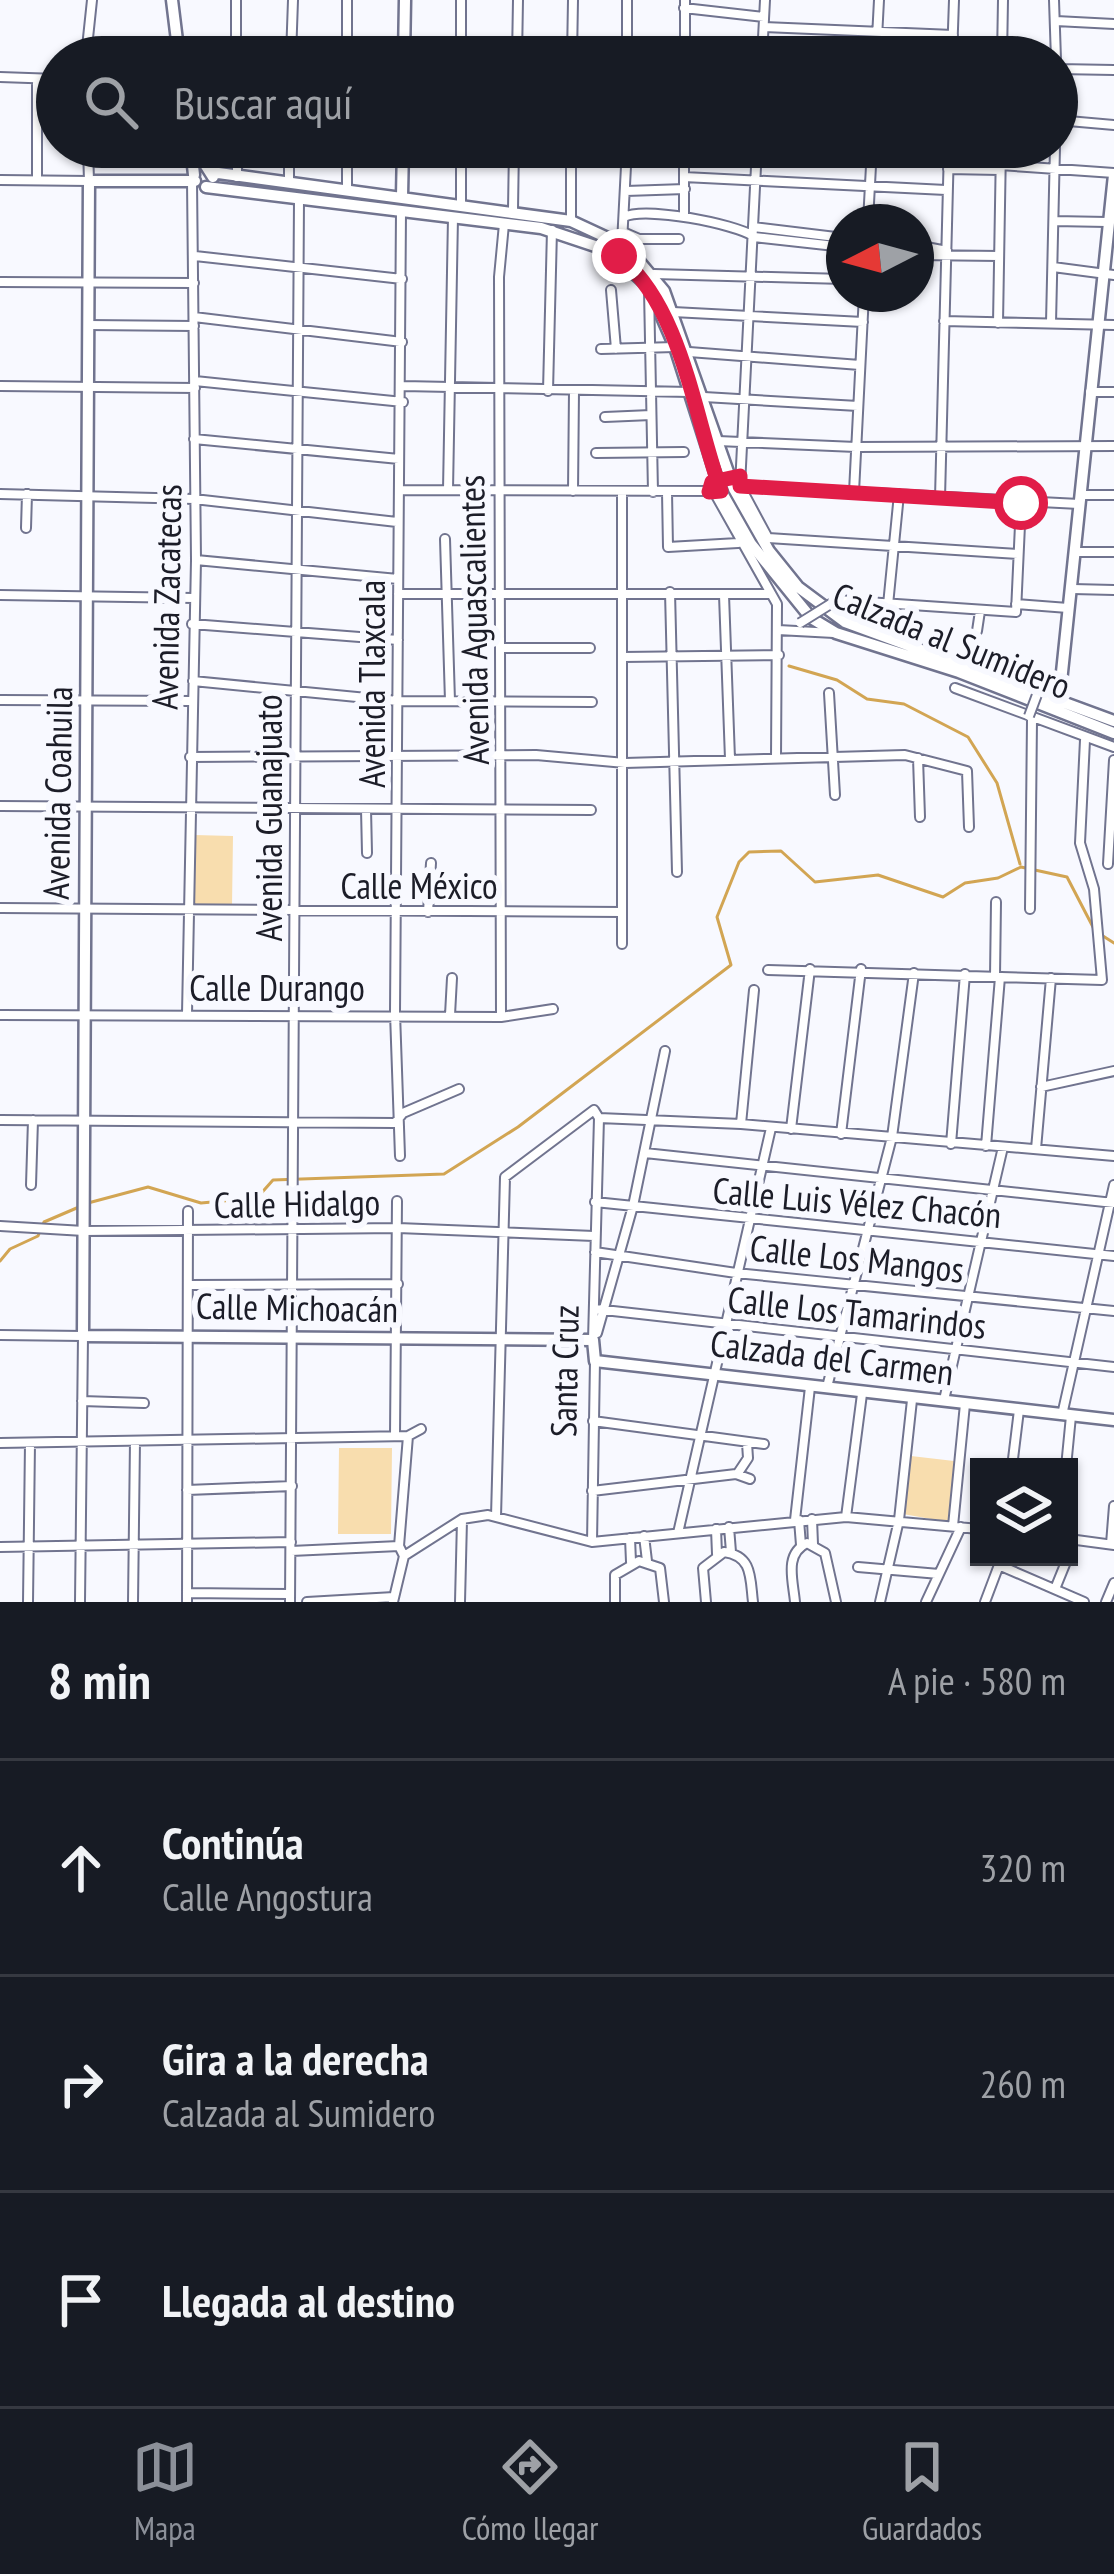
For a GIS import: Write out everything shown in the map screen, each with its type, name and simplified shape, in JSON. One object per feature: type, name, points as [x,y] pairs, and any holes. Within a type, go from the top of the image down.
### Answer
[{"type":"street","points":[[88,36],[92,0]]},
{"type":"street","points":[[172,0],[176,36]]},
{"type":"street","points":[[236,0],[236,36]]},
{"type":"street","points":[[291,36],[292,0]]},
{"type":"street","points":[[347,0],[347,36]]},
{"type":"street","points":[[404,36],[405,0]]},
{"type":"street","points":[[461,0],[461,36]]},
{"type":"street","points":[[517,36],[518,0]]},
{"type":"street","points":[[572,36],[573,0]]},
{"type":"street","points":[[627,36],[628,0]]},
{"type":"street","points":[[763,36],[765,0]]},
{"type":"street","points":[[878,36],[879,0]]},
{"type":"street","points":[[684,36],[685,4],[764,22],[953,35],[954,0]]},
{"type":"street","points":[[1002,36],[1003,0]]},
{"type":"street","points":[[1054,0],[1056,36]]},
{"type":"street","points":[[1056,21],[1114,24]]},
{"type":"street","points":[[1078,69],[1114,70]]},
{"type":"street","points":[[0,77],[36,79]]},
{"type":"street","points":[[1078,122],[1114,125]]},
{"type":"street","points":[[37,168],[37,180]]},
{"type":"street","name":"Avenida Coahuila","points":[[80,1602],[89,168]]},
{"type":"street","points":[[0,180],[200,178],[198,168]]},
{"type":"street","points":[[237,168],[237,178]]},
{"type":"street","points":[[289,168],[289,184]]},
{"type":"street","points":[[347,168],[347,191]]},
{"type":"street","points":[[402,196],[403,168]]},
{"type":"street","points":[[461,168],[461,204]]},
{"type":"street","points":[[513,209],[514,168]]},
{"type":"street","points":[[571,221],[572,168]]},
{"type":"street","points":[[627,168],[623,238],[679,239]]},
{"type":"street","points":[[684,168],[684,214]]},
{"type":"street","points":[[756,168],[744,442],[724,487],[738,543],[771,594],[778,630],[776,758]]},
{"type":"street","points":[[869,204],[870,168]]},
{"type":"street","points":[[940,498],[945,447],[948,169],[974,168]]},
{"type":"street","points":[[998,322],[1000,168]]},
{"type":"street","points":[[1030,909],[1030,718],[1042,684],[1060,696],[1094,325],[1107,274],[1107,222],[1114,174],[1055,168],[1051,323]]},
{"type":"street","points":[[684,177],[947,190]]},
{"type":"street","name":"Calzada al Sumidero","points":[[200,178],[237,178],[513,209],[610,251],[651,280],[724,487],[783,588],[811,618],[836,633],[959,672],[1114,733]]},
{"type":"street","name":"Calzada al Sumidero","points":[[200,178],[298,200],[401,212],[505,223],[571,221],[623,238],[673,312],[704,397],[724,487],[769,551],[820,608],[881,637],[1060,696],[1114,721]]},
{"type":"street","name":"Avenida Zacatecas","points":[[187,1014],[196,560],[194,256],[200,178]]},
{"type":"street","points":[[626,191],[685,188]]},
{"type":"street","name":"Avenida Guanajuato","points":[[290,1598],[298,200]]},
{"type":"street","name":"Avenida Tlaxcala","points":[[400,1156],[395,1013],[401,212]]},
{"type":"street","points":[[624,217],[684,214],[704,225],[826,244]]},
{"type":"street","points":[[448,490],[453,217]]},
{"type":"street","points":[[1054,221],[1107,222]]},
{"type":"street","name":"Avenida Aguascalientes","points":[[501,1017],[498,491],[505,223]]},
{"type":"street","points":[[548,391],[552,223]]},
{"type":"street","points":[[752,231],[826,237]]},
{"type":"street","points":[[934,250],[947,254]]},
{"type":"street","points":[[934,254],[999,256]]},
{"type":"street","points":[[194,256],[402,279]]},
{"type":"street","points":[[1053,267],[1107,274]]},
{"type":"street","points":[[653,492],[651,280],[754,275],[826,278]]},
{"type":"street","points":[[0,282],[194,283]]},
{"type":"street","points":[[611,290],[616,349]]},
{"type":"street","points":[[673,312],[862,322]]},
{"type":"street","points":[[854,492],[863,312]]},
{"type":"street","points":[[944,321],[1114,325]]},
{"type":"street","points":[[88,325],[194,322],[402,342]]},
{"type":"street","points":[[601,349],[675,347]]},
{"type":"street","points":[[689,352],[860,365]]},
{"type":"street","points":[[0,386],[87,389],[195,384],[403,401]]},
{"type":"street","points":[[403,386],[689,392]]},
{"type":"street","points":[[573,491],[574,391]]},
{"type":"street","points":[[1088,392],[1114,392]]},
{"type":"street","points":[[704,397],[858,406]]},
{"type":"street","points":[[604,417],[652,415]]},
{"type":"street","points":[[194,439],[399,459]]},
{"type":"street","points":[[716,441],[856,447],[1114,446]]},
{"type":"street","points":[[596,453],[684,452]]},
{"type":"street","points":[[399,490],[667,492],[724,487],[1021,503],[1114,495]]},
{"type":"street","points":[[724,487],[772,540],[893,543],[1018,554]]},
{"type":"street","points":[[622,492],[622,944]]},
{"type":"street","points":[[667,492],[668,547],[738,543]]},
{"type":"street","points":[[0,494],[194,499],[397,522]]},
{"type":"street","points":[[26,528],[27,494]]},
{"type":"street","points":[[888,604],[899,494]]},
{"type":"street","points":[[1016,608],[1021,503]]},
{"type":"street","points":[[446,539],[450,701]]},
{"type":"street","points":[[1076,552],[1114,552]]},
{"type":"street","points":[[196,560],[398,579]]},
{"type":"street","points":[[1073,589],[1114,590]]},
{"type":"street","points":[[670,592],[676,872]]},
{"type":"street","points":[[398,594],[499,598],[771,594]]},
{"type":"street","points":[[0,595],[194,598]]},
{"type":"street","points":[[724,595],[730,759]]},
{"type":"street","points":[[790,630],[837,600],[980,611],[1071,608]]},
{"type":"street","points":[[977,631],[980,611]]},
{"type":"street","points":[[192,624],[296,628],[398,640]]},
{"type":"street","points":[[778,630],[836,633]]},
{"type":"street","points":[[500,648],[590,647]]},
{"type":"street","points":[[623,657],[779,656]]},
{"type":"street","points":[[193,681],[398,701],[592,702]]},
{"type":"street","points":[[955,688],[1114,747]]},
{"type":"street","points":[[829,693],[835,795]]},
{"type":"street","points":[[0,700],[192,701]]},
{"type":"street","points":[[768,970],[861,969],[1102,980],[1094,889],[1080,843],[1085,740]]},
{"type":"street","points":[[190,758],[502,755],[625,763],[918,758],[967,771],[969,827]]},
{"type":"street","points":[[918,758],[920,817]]},
{"type":"street","points":[[1108,864],[1114,760]]},
{"type":"street","points":[[0,806],[591,810]]},
{"type":"street","points":[[366,808],[368,853]]},
{"type":"street","points":[[428,912],[431,863]]},
{"type":"street","points":[[986,1146],[998,976],[996,902]]},
{"type":"street","name":"Calle México","points":[[0,908],[622,913]]},
{"type":"street","points":[[791,1129],[810,969]]},
{"type":"street","points":[[841,1134],[861,969]]},
{"type":"street","points":[[826,1388],[850,1282],[892,1136],[914,973]]},
{"type":"street","points":[[951,1144],[965,974]]},
{"type":"street","points":[[450,1015],[452,978]]},
{"type":"street","points":[[1036,1149],[1051,978]]},
{"type":"street","points":[[741,1124],[754,990]]},
{"type":"street","name":"Calle Durango","points":[[0,1015],[501,1017],[553,1009]]},
{"type":"street","points":[[600,1309],[621,1254],[665,1051]]},
{"type":"street","points":[[1041,1087],[1114,1071]]},
{"type":"street","points":[[0,1120],[395,1123],[459,1089]]},
{"type":"street","points":[[496,1516],[506,1177],[597,1114],[1114,1156]]},
{"type":"street","name":"Santa Cruz","points":[[592,1542],[593,1340],[600,1309],[594,1236],[597,1114]]},
{"type":"street","points":[[31,1185],[33,1120]]},
{"type":"street","points":[[678,1533],[696,1436],[771,1127]]},
{"type":"street","points":[[944,1402],[1003,1148]]},
{"type":"street","points":[[645,1153],[1112,1203]]},
{"type":"street","points":[[1066,1458],[1072,1363],[1114,1185]]},
{"type":"street","points":[[395,1436],[397,1201]]},
{"type":"street","name":"Calle Luis Vélez Chacón","points":[[596,1202],[1114,1256]]},
{"type":"street","points":[[188,1210],[187,1597],[290,1598]]},
{"type":"street","name":"Calle Hidalgo","points":[[0,1226],[85,1232],[398,1228],[502,1236],[594,1236]]},
{"type":"street","name":"Calle Los Mangos","points":[[595,1252],[736,1273],[1114,1311]]},
{"type":"street","points":[[189,1285],[398,1284]]},
{"type":"street","name":"Calle Los Tamarindos","points":[[600,1309],[1114,1367]]},
{"type":"street","name":"Calle Michoacán","points":[[0,1335],[593,1340]]},
{"type":"street","name":"Calzada del Carmen","points":[[595,1361],[1114,1420]]},
{"type":"street","points":[[796,1602],[791,1561],[801,1545],[797,1520],[810,1387]]},
{"type":"street","points":[[846,1517],[862,1394]]},
{"type":"street","points":[[880,1602],[899,1520],[912,1400]]},
{"type":"street","points":[[82,1401],[144,1403]]},
{"type":"street","points":[[926,1602],[957,1526],[965,1404]]},
{"type":"street","points":[[1013,1458],[1019,1410]]},
{"type":"street","points":[[593,1421],[764,1444]]},
{"type":"street","points":[[0,1443],[409,1436],[421,1430]]},
{"type":"street","points":[[307,1602],[394,1599],[409,1436]]},
{"type":"street","points":[[133,1602],[135,1441]]},
{"type":"street","points":[[28,1602],[31,1443]]},
{"type":"street","points":[[736,1474],[748,1458],[747,1443]]},
{"type":"street","points":[[592,1492],[736,1474],[750,1479]]},
{"type":"street","points":[[187,1490],[292,1486]]},
{"type":"street","points":[[1078,1540],[1112,1544],[1114,1506]]},
{"type":"street","points":[[0,1547],[134,1541],[402,1551],[462,1519],[496,1516],[592,1542],[846,1517],[970,1527]]},
{"type":"street","points":[[460,1602],[462,1519]]},
{"type":"street","points":[[812,1519],[813,1544]]},
{"type":"street","points":[[729,1527],[731,1552]]},
{"type":"street","points":[[716,1529],[717,1554]]},
{"type":"street","points":[[644,1536],[647,1561]]},
{"type":"street","points":[[630,1538],[632,1562]]},
{"type":"street","points":[[801,1545],[813,1544],[825,1553],[836,1602]]},
{"type":"street","points":[[706,1602],[703,1568],[717,1554],[731,1552],[749,1566],[753,1602]]},
{"type":"street","points":[[615,1602],[615,1575],[632,1562],[647,1561],[660,1568],[664,1602]]},
{"type":"street","points":[[985,1602],[1000,1566]]},
{"type":"street","points":[[1011,1566],[1084,1602]]},
{"type":"street","points":[[1055,1589],[1064,1566]]},
{"type":"street","points":[[858,1567],[940,1574]]},
{"type":"street","points":[[1106,1602],[1114,1583]]},
{"type":"shaded area","points":[[194,835],[233,836],[232,906],[192,906]]},
{"type":"shaded area","points":[[339,1448],[392,1448],[391,1534],[338,1534]]},
{"type":"shaded area","points":[[911,1456],[954,1461],[948,1522],[903,1514]]},
{"type":"waterway","points":[[789,666],[837,680],[867,699],[904,704],[968,737],[997,783],[1020,864]]},
{"type":"waterway","points":[[88,1203],[148,1187],[201,1203],[257,1198],[273,1180],[444,1174],[518,1127],[731,965],[717,917],[739,862],[749,852],[781,851],[815,882],[878,875],[943,897],[965,883],[998,878],[1021,867],[1067,877],[1094,929]]},
{"type":"waterway","points":[[1103,936],[1114,943]]},
{"type":"waterway","points":[[0,1261],[10,1249],[38,1236],[44,1222],[79,1207]]},
{"type":"route","points":[[619,256],[649,287],[675,347],[707,452],[721,491],[709,492],[712,482],[740,476],[740,486],[1021,503]]}]
